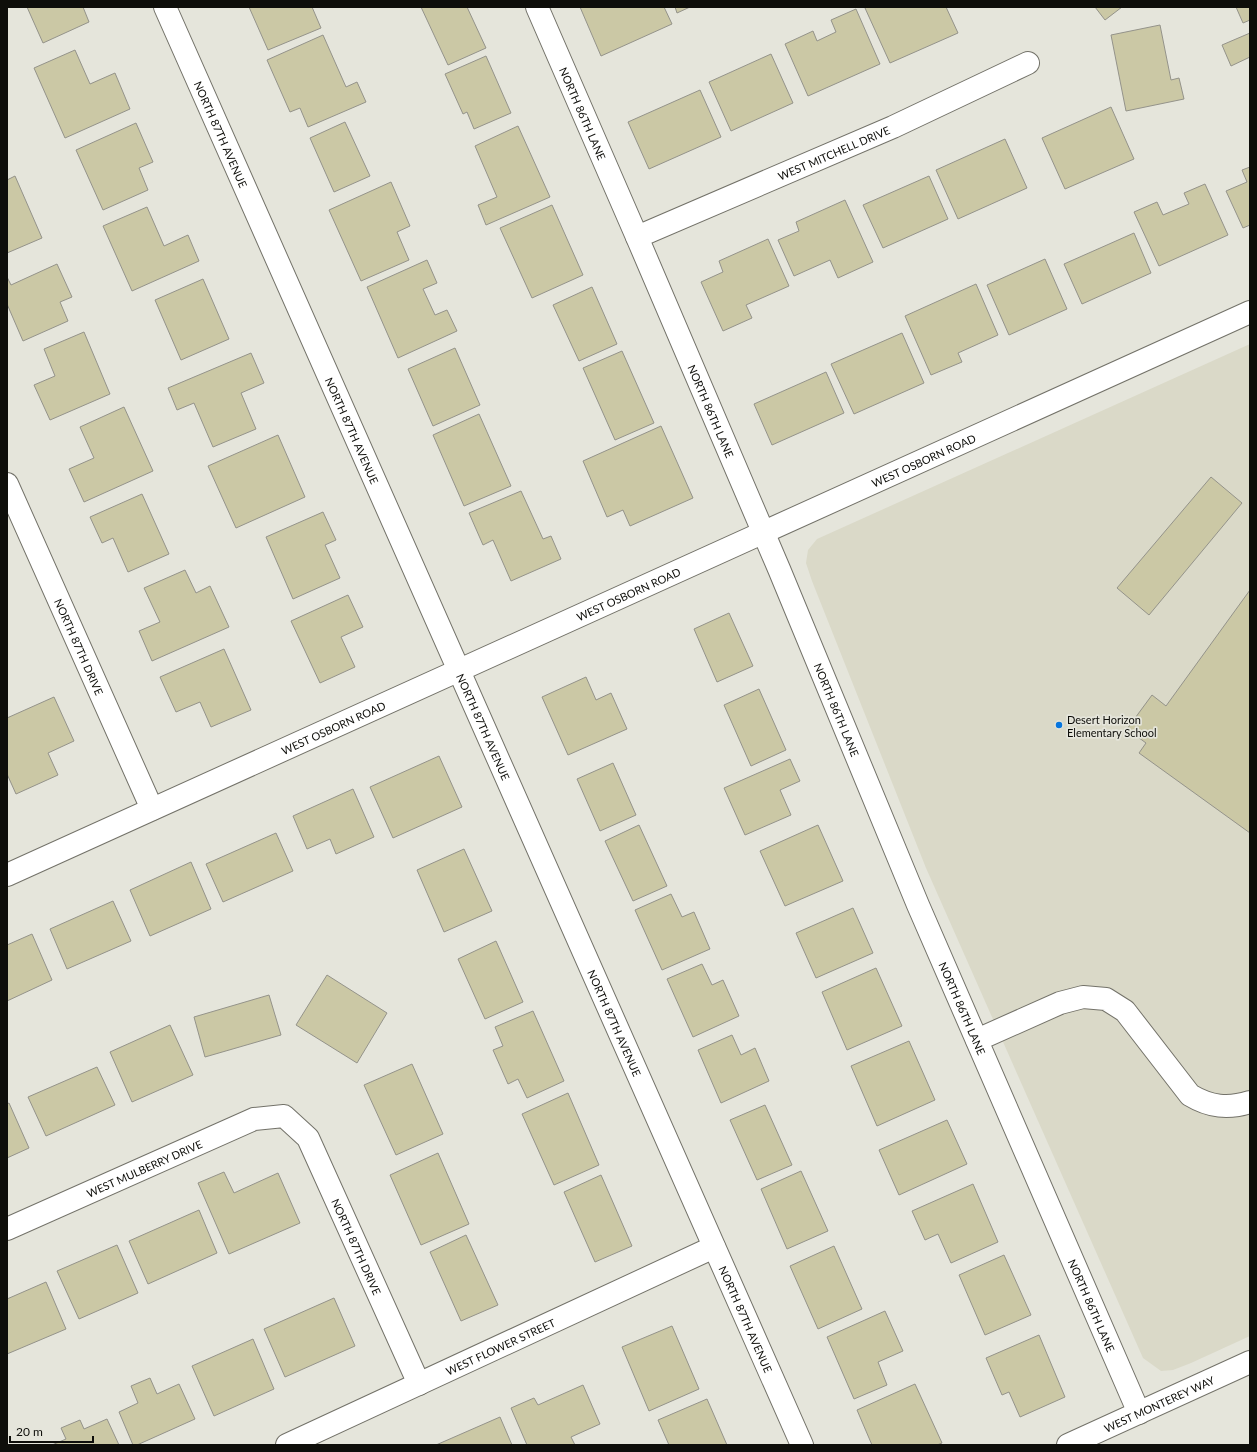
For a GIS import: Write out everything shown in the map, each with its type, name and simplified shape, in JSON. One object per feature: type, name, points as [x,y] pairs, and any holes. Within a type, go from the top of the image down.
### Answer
[{"type":"street","name":"NORTH 87TH AVENUE","points":[[165,7],[802,1445]]},
{"type":"street","name":"NORTH 86TH LANE","points":[[537,7],[638,238],[763,532],[918,906],[1139,1413]]},
{"type":"street","name":"WEST MITCHELL DRIVE","points":[[638,238],[893,127],[1028,63]]},
{"type":"street","name":"WEST OSBORN ROAD","points":[[7,875],[1250,312]]},
{"type":"street","name":"NORTH 87TH DRIVE","points":[[7,484],[152,809]]},
{"type":"street","points":[[977,1040],[1060,1003],[1083,997],[1106,999],[1124,1011],[1190,1095],[1203,1103],[1221,1106],[1238,1106],[1250,1102]]},
{"type":"street","name":"NORTH 87TH DRIVE","points":[[284,1116],[308,1138],[420,1384]]},
{"type":"street","name":"WEST MULBERRY DRIVE","points":[[7,1229],[254,1119],[284,1116]]},
{"type":"street","name":"WEST FLOWER STREET","points":[[287,1445],[714,1247]]},
{"type":"street","name":"WEST MONTEREY WAY","points":[[1068,1445],[1250,1362]]},
{"type":"shaded area","name":"Desert Horizon Elementary School","points":[[1250,344],[1250,1336],[1191,1363],[1173,1370],[1161,1371],[1143,1358],[926,868],[806,563],[808,550],[817,539]]},
{"type":"building","points":[[27,7],[83,7],[89,22],[43,43]]},
{"type":"building","points":[[249,7],[312,7],[321,28],[268,50]]},
{"type":"building","points":[[421,7],[467,7],[486,48],[448,65]]},
{"type":"building","points":[[580,7],[664,7],[672,24],[601,56]]},
{"type":"building","points":[[675,7],[690,7],[677,13]]},
{"type":"building","points":[[946,7],[958,33],[890,63],[865,8]]},
{"type":"building","points":[[1095,7],[1122,7],[1105,20]]},
{"type":"building","points":[[1236,7],[1250,7],[1250,20],[1243,23]]},
{"type":"building","points":[[856,9],[880,64],[808,96],[785,44],[813,31],[817,41],[836,32],[831,20]]},
{"type":"building","points":[[1160,25],[1171,80],[1179,78],[1184,99],[1126,111],[1111,35]]},
{"type":"building","points":[[1250,33],[1250,57],[1231,66],[1222,45]]},
{"type":"building","points":[[323,35],[346,87],[357,82],[366,102],[308,127],[300,108],[290,112],[267,60]]},
{"type":"building","points":[[75,50],[90,84],[115,73],[130,109],[65,138],[34,68]]},
{"type":"building","points":[[771,54],[793,103],[731,131],[709,82]]},
{"type":"building","points":[[486,56],[511,113],[474,129],[467,112],[463,114],[445,74]]},
{"type":"building","points":[[700,90],[721,137],[649,169],[628,122]]},
{"type":"building","points":[[1111,107],[1134,159],[1065,189],[1042,138]]},
{"type":"building","points":[[345,122],[370,176],[334,192],[310,138]]},
{"type":"building","points":[[136,123],[153,162],[139,168],[148,190],[103,210],[76,150]]},
{"type":"building","points":[[518,126],[550,197],[486,225],[478,205],[497,197],[475,146]]},
{"type":"building","points":[[1005,139],[1027,188],[958,219],[936,170]]},
{"type":"building","points":[[1250,167],[1250,225],[1243,228],[1226,191],[1247,182],[1242,170]]},
{"type":"building","points":[[15,176],[42,238],[7,253],[7,180]]},
{"type":"building","points":[[929,176],[948,219],[883,248],[863,205]]},
{"type":"building","points":[[391,182],[410,226],[397,232],[409,260],[361,281],[329,210]]},
{"type":"building","points":[[1205,184],[1228,235],[1159,266],[1134,212],[1157,202],[1163,215],[1189,204],[1184,193]]},
{"type":"building","points":[[845,200],[873,262],[838,278],[830,260],[794,276],[778,240],[799,231],[796,222]]},
{"type":"building","points":[[552,205],[583,275],[532,298],[500,228]]},
{"type":"building","points":[[147,207],[164,246],[188,235],[199,261],[132,291],[103,226]]},
{"type":"building","points":[[1134,233],[1151,273],[1082,304],[1064,264]]},
{"type":"building","points":[[768,239],[789,286],[746,305],[752,318],[723,331],[701,282],[723,272],[719,261]]},
{"type":"building","points":[[1045,259],[1067,309],[1009,335],[987,285]]},
{"type":"building","points":[[427,260],[437,283],[423,289],[435,315],[447,310],[457,331],[398,358],[367,287]]},
{"type":"building","points":[[57,264],[72,297],[60,302],[68,321],[23,341],[7,304],[7,277],[11,285]]},
{"type":"building","points":[[203,279],[229,339],[181,360],[155,300]]},
{"type":"building","points":[[976,284],[998,335],[958,353],[962,362],[931,375],[905,316]]},
{"type":"building","points":[[592,287],[617,344],[579,361],[553,305]]},
{"type":"building","points":[[84,332],[110,394],[50,420],[34,385],[55,376],[44,349]]},
{"type":"building","points":[[902,333],[924,383],[854,414],[831,364]]},
{"type":"building","points":[[455,348],[480,405],[433,426],[408,369]]},
{"type":"building","points":[[622,351],[654,423],[615,440],[583,368]]},
{"type":"building","points":[[251,353],[264,383],[241,393],[256,429],[213,447],[194,403],[177,410],[168,388]]},
{"type":"building","points":[[826,372],[844,413],[772,445],[754,404]]},
{"type":"building","points":[[124,407],[153,471],[84,502],[69,469],[94,458],[80,427]]},
{"type":"building","points":[[479,414],[511,486],[464,506],[433,435]]},
{"type":"building","points":[[661,426],[693,498],[630,526],[623,510],[607,517],[583,461]]},
{"type":"building","points":[[278,435],[305,497],[236,528],[208,466]]},
{"type":"building","points":[[1211,477],[1242,503],[1149,615],[1117,588]]},
{"type":"building","points":[[521,491],[543,539],[551,536],[561,559],[511,581],[493,540],[483,545],[469,513]]},
{"type":"building","points":[[142,494],[169,554],[128,572],[113,538],[102,543],[90,517]]},
{"type":"building","points":[[323,512],[336,540],[325,545],[340,578],[293,599],[266,537]]},
{"type":"building","points":[[185,570],[196,593],[210,586],[229,627],[152,661],[139,631],[160,622],[144,588]]},
{"type":"building","points":[[1250,590],[1250,833],[1139,753],[1146,743],[1127,729],[1152,695],[1166,706]]},
{"type":"building","points":[[348,595],[363,627],[341,637],[355,667],[320,683],[291,621]]},
{"type":"building","points":[[729,613],[753,666],[717,682],[694,629]]},
{"type":"building","points":[[224,649],[251,710],[211,727],[200,702],[176,712],[160,677]]},
{"type":"building","points":[[586,677],[596,700],[611,693],[627,729],[568,755],[542,697]]},
{"type":"building","points":[[759,689],[786,750],[751,766],[724,705]]},
{"type":"building","points":[[54,697],[74,741],[48,753],[58,775],[16,794],[7,774],[7,718]]},
{"type":"building","points":[[439,756],[462,807],[393,838],[370,787]]},
{"type":"building","points":[[790,759],[800,781],[780,790],[791,815],[745,835],[724,788]]},
{"type":"building","points":[[613,763],[636,815],[600,831],[577,779]]},
{"type":"building","points":[[353,789],[374,837],[336,854],[330,839],[307,849],[293,816]]},
{"type":"building","points":[[639,825],[667,886],[633,901],[605,841]]},
{"type":"building","points":[[818,825],[843,881],[785,906],[760,851]]},
{"type":"building","points":[[276,833],[293,871],[223,902],[206,864]]},
{"type":"building","points":[[464,849],[492,911],[444,932],[417,870]]},
{"type":"building","points":[[191,862],[211,909],[150,936],[130,890]]},
{"type":"building","points":[[671,894],[682,917],[694,912],[710,949],[662,970],[635,910]]},
{"type":"building","points":[[113,901],[131,941],[67,969],[50,929]]},
{"type":"building","points":[[853,908],[873,953],[816,978],[796,933]]},
{"type":"building","points":[[32,934],[52,980],[7,1001],[7,945]]},
{"type":"building","points":[[496,941],[523,1002],[485,1019],[458,959]]},
{"type":"building","points":[[702,964],[712,985],[723,980],[739,1016],[693,1037],[667,979]]},
{"type":"building","points":[[876,968],[902,1026],[847,1050],[822,992]]},
{"type":"building","points":[[327,975],[387,1013],[357,1063],[296,1025]]},
{"type":"building","points":[[269,995],[281,1035],[205,1057],[194,1017]]},
{"type":"building","points":[[533,1011],[564,1081],[527,1098],[518,1079],[508,1084],[493,1050],[503,1046],[495,1027]]},
{"type":"building","points":[[170,1025],[193,1075],[132,1102],[110,1052]]},
{"type":"building","points":[[732,1035],[741,1055],[755,1048],[769,1081],[721,1103],[698,1050]]},
{"type":"building","points":[[909,1041],[935,1100],[877,1126],[851,1066]]},
{"type":"building","points":[[412,1064],[443,1134],[396,1155],[364,1085]]},
{"type":"building","points":[[97,1067],[115,1105],[46,1136],[28,1097]]},
{"type":"building","points":[[568,1093],[599,1165],[554,1185],[522,1114]]},
{"type":"building","points":[[9,1103],[29,1148],[7,1158],[7,1104]]},
{"type":"building","points":[[765,1105],[792,1165],[757,1180],[730,1120]]},
{"type":"building","points":[[947,1120],[967,1164],[899,1195],[879,1150]]},
{"type":"building","points":[[438,1153],[469,1224],[421,1245],[390,1175]]},
{"type":"building","points":[[801,1171],[828,1231],[787,1249],[761,1189]]},
{"type":"building","points":[[224,1172],[234,1193],[278,1173],[300,1223],[229,1254],[198,1183]]},
{"type":"building","points":[[601,1175],[632,1246],[595,1262],[564,1192]]},
{"type":"building","points":[[973,1184],[998,1242],[951,1263],[938,1234],[925,1240],[912,1211]]},
{"type":"building","points":[[199,1210],[217,1253],[148,1284],[129,1241]]},
{"type":"building","points":[[466,1235],[498,1305],[461,1321],[430,1252]]},
{"type":"building","points":[[117,1245],[138,1293],[79,1319],[57,1271]]},
{"type":"building","points":[[834,1246],[862,1309],[818,1329],[790,1266]]},
{"type":"building","points":[[1004,1255],[1031,1315],[985,1335],[959,1275]]},
{"type":"building","points":[[46,1282],[66,1329],[7,1354],[7,1299]]},
{"type":"building","points":[[334,1298],[355,1346],[285,1377],[264,1329]]},
{"type":"building","points":[[885,1311],[903,1351],[878,1362],[887,1385],[854,1399],[827,1337]]},
{"type":"building","points":[[672,1326],[699,1389],[649,1411],[622,1347]]},
{"type":"building","points":[[1039,1335],[1065,1397],[1020,1417],[1009,1392],[1002,1395],[986,1358]]},
{"type":"building","points":[[253,1339],[274,1389],[214,1416],[192,1366]]},
{"type":"building","points":[[150,1378],[157,1394],[179,1384],[195,1419],[137,1445],[133,1445],[119,1412],[138,1403],[131,1386]]},
{"type":"building","points":[[915,1384],[942,1443],[937,1445],[872,1445],[857,1410]]},
{"type":"building","points":[[583,1385],[600,1424],[571,1437],[575,1445],[527,1445],[511,1408],[534,1398],[538,1405]]},
{"type":"building","points":[[707,1399],[727,1445],[669,1445],[658,1420]]},
{"type":"building","points":[[500,1417],[512,1445],[436,1445]]},
{"type":"building","points":[[107,1419],[119,1445],[52,1445],[66,1439],[61,1428],[80,1420],[84,1429]]},
{"type":"place","name":"Desert Horizon Elementary School","points":[[1059,725]]}]
